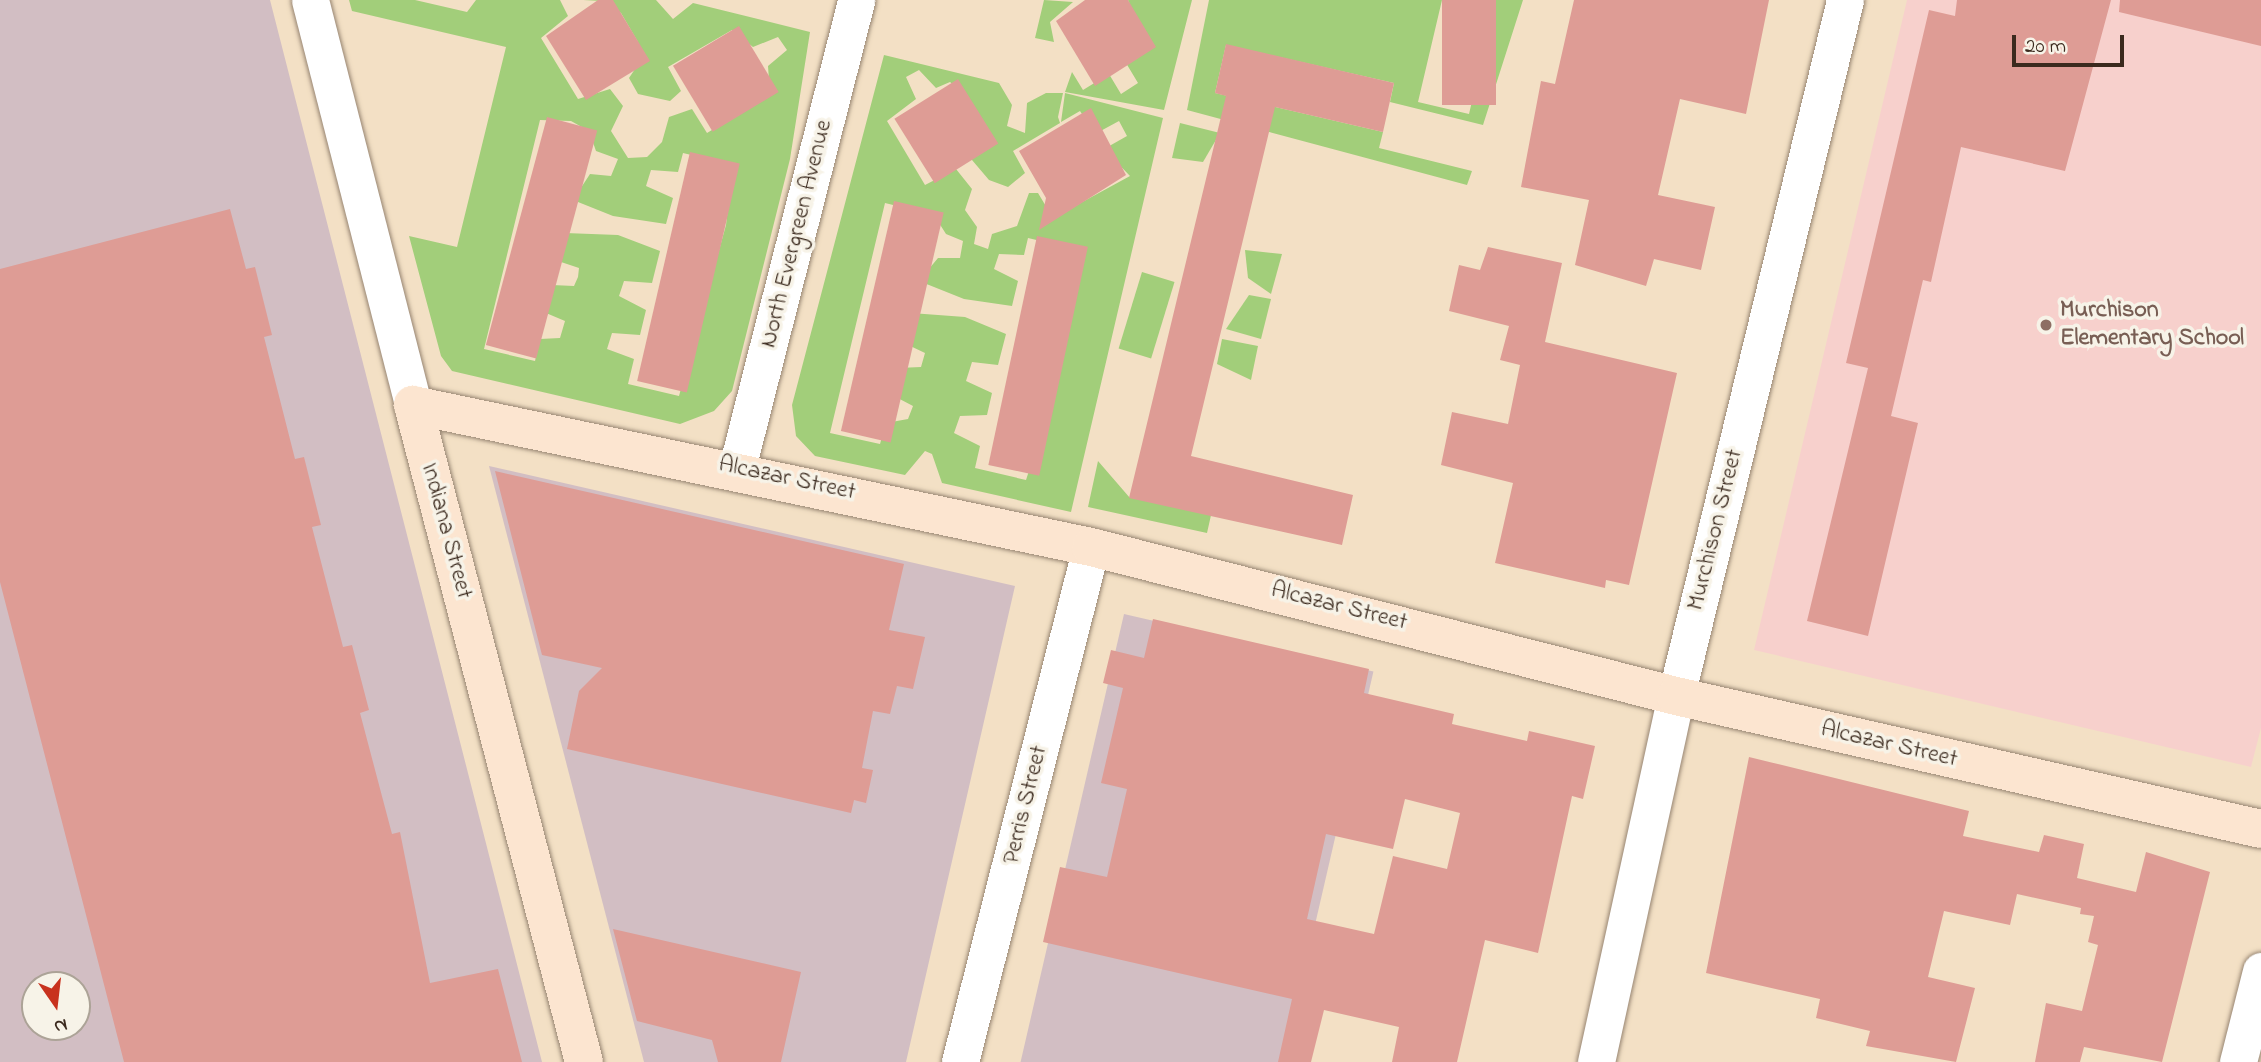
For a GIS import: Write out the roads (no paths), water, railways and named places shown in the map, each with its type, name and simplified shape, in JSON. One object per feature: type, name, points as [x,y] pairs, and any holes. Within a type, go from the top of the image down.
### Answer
[{"type":"street","name":"Indiana Street","points":[[310,0],[584,1062]]},
{"type":"street","name":"North Evergreen Avenue","points":[[737,468],[856,0]]},
{"type":"street","name":"Murchison Street","points":[[1596,1062],[1676,696],[1845,0]]},
{"type":"street","name":"Alcazar Street","points":[[413,405],[737,468],[1091,547],[1676,696],[2261,829]]},
{"type":"street","name":"Perris Street","points":[[960,1062],[1091,547]]},
{"type":"street","points":[[2238,1062],[2261,971]]},
{"type":"place","name":"Murchison Elementary School","points":[[2046,325]]}]
